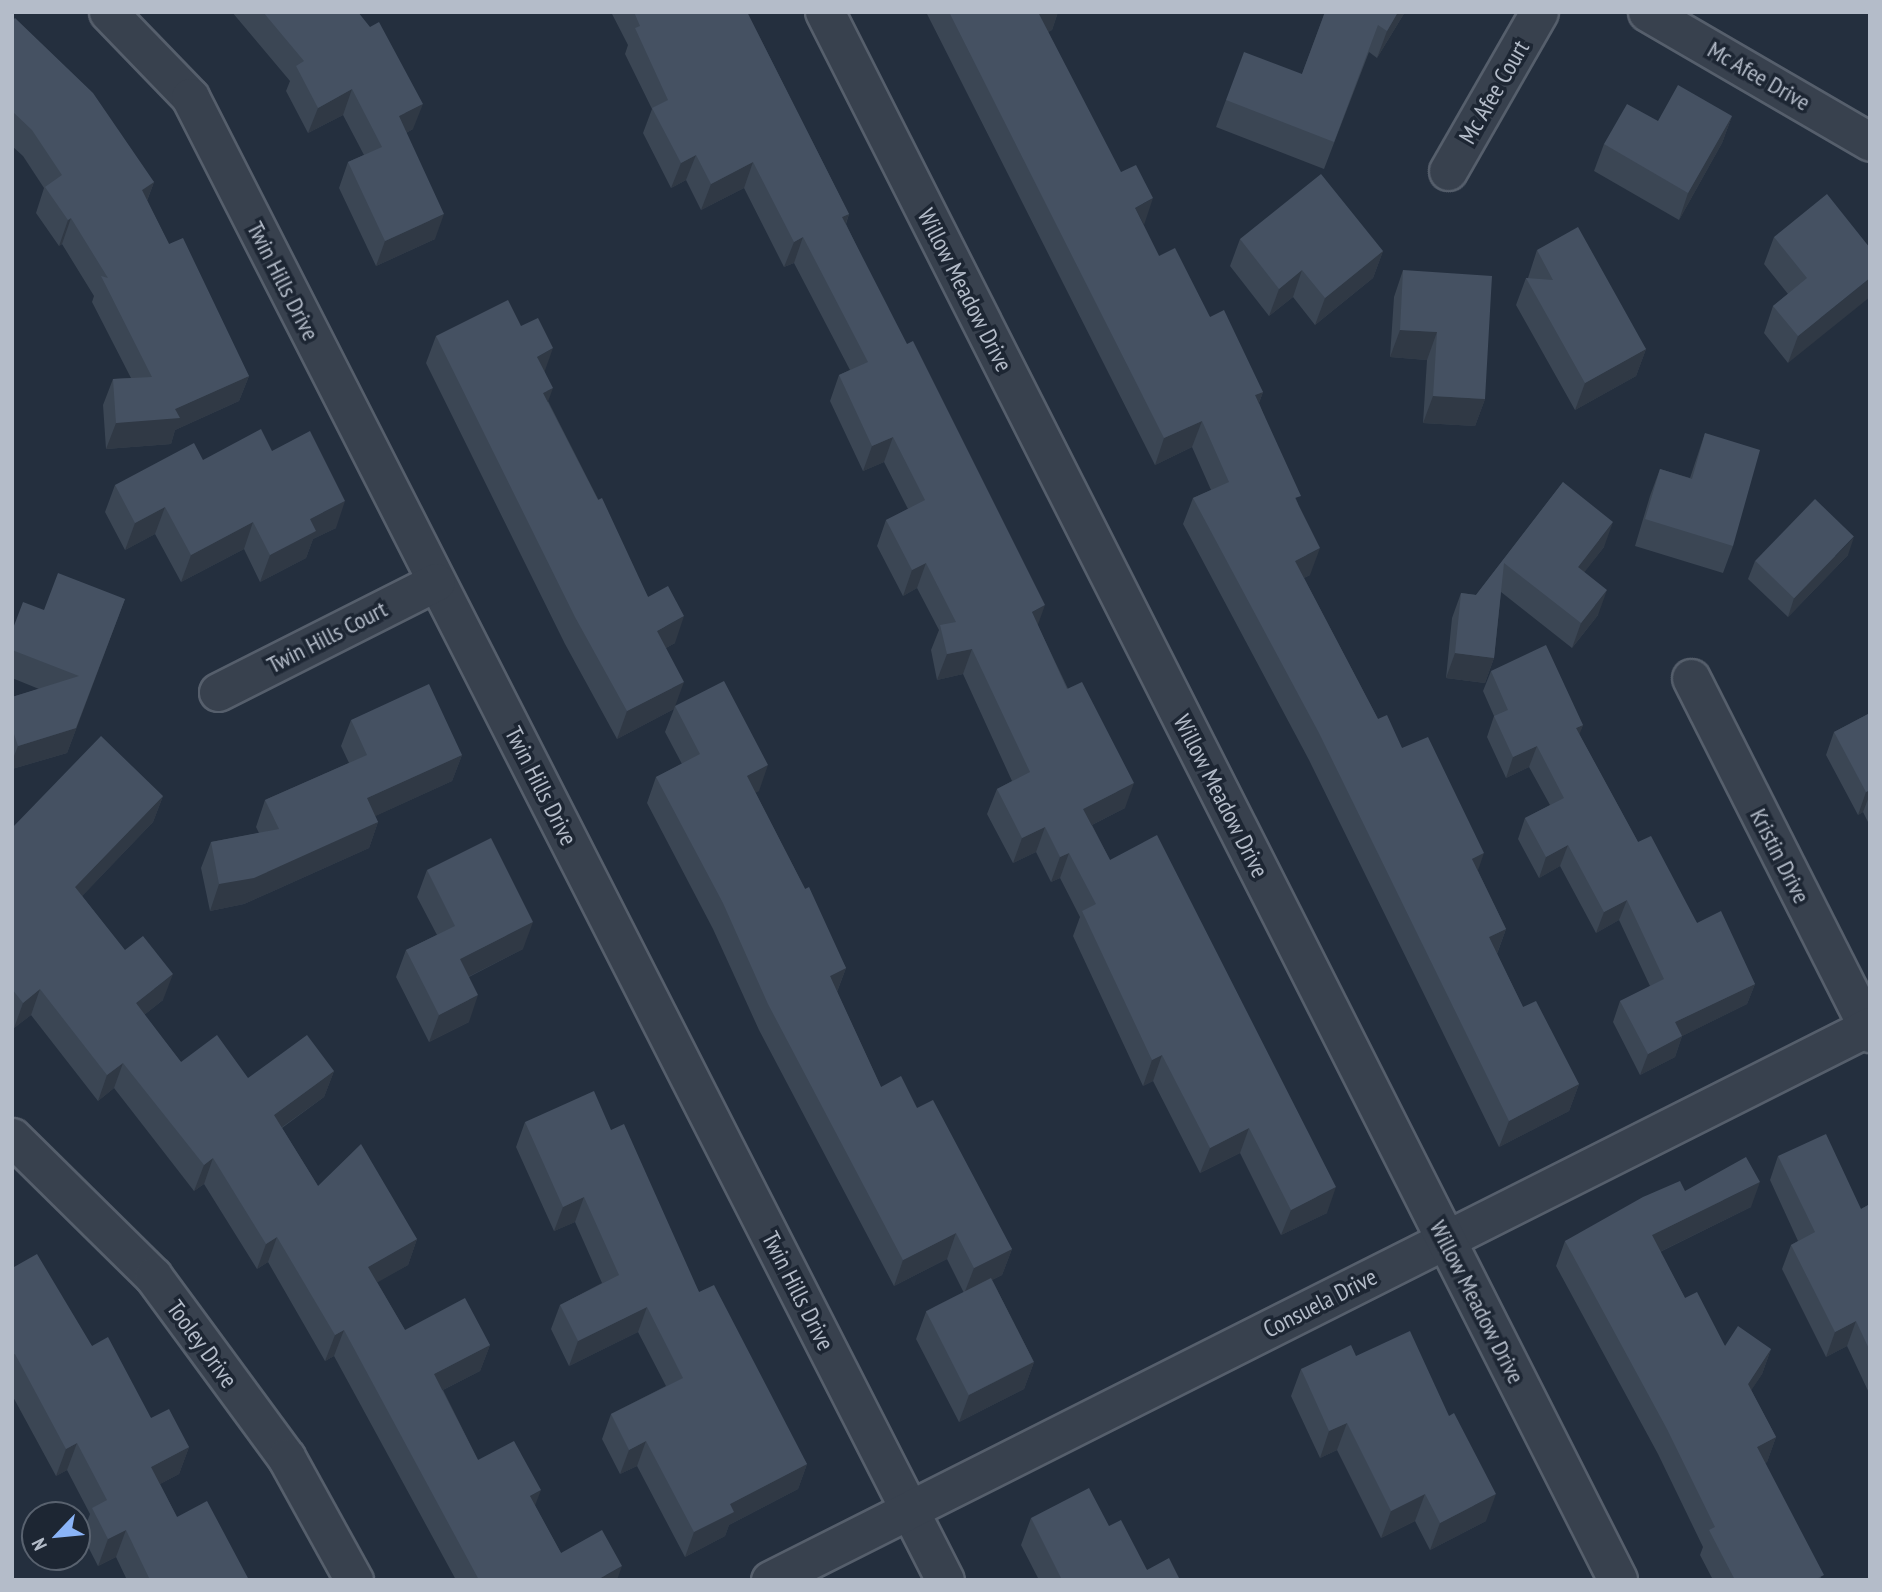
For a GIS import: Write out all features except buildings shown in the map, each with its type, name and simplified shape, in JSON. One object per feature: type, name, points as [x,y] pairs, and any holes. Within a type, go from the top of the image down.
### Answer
[{"type":"street","name":"Twin Hills Drive","points":[[108,12],[190,97],[945,1580]]},
{"type":"street","name":"Willow Meadow Drive","points":[[825,12],[1618,1580]]},
{"type":"street","name":"Mc Afee Court","points":[[1448,171],[1539,12]]},
{"type":"street","name":"Mc Afee Drive","points":[[1647,12],[1870,142]]},
{"type":"street","name":"Twin Hills Court","points":[[218,692],[436,582]]},
{"type":"street","name":"Kristin Drive","points":[[1691,678],[1869,1029]]},
{"type":"street","name":"Consuela Drive","points":[[770,1580],[1869,1029]]},
{"type":"street","name":"Tooley Drive","points":[[12,1137],[153,1276],[286,1457],[354,1580]]}]
